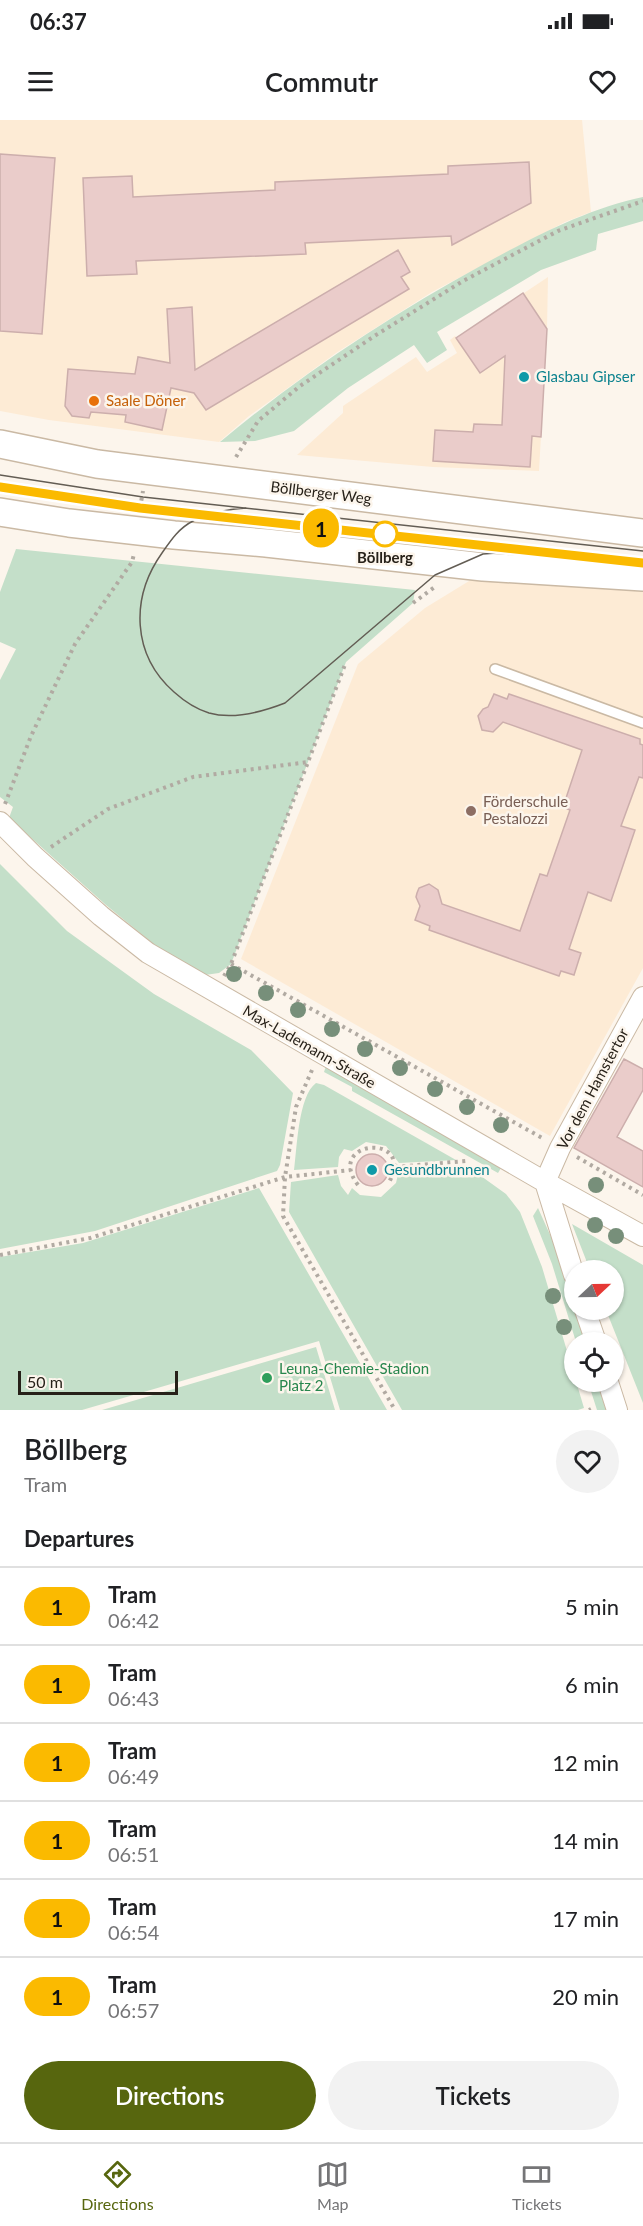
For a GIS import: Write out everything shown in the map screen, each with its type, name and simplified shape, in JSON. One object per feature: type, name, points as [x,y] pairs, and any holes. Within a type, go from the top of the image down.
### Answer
[{"type":"street","name":"Böllberger Weg","points":[[0,444],[97,464],[643,533]]},
{"type":"street","points":[[0,512],[69,523],[174,535],[483,567],[643,577]]},
{"type":"street","name":"Max-Lademann-Straße","points":[[2,815],[35,857],[101,916],[148,953],[214,993],[643,1236]]},
{"type":"street","name":"Vor dem Hamstertor","points":[[545,1182],[560,1148],[643,997]]},
{"type":"street","points":[[545,1182],[569,1260]]},
{"type":"street","points":[[611,1392],[617,1410]]},
{"type":"lane","points":[[495,669],[643,723]]},
{"type":"path","points":[[224,480],[258,421],[300,386],[376,335],[463,280],[558,231],[643,201]]},
{"type":"path","points":[[2,815],[31,736],[75,644],[132,562]]},
{"type":"path","points":[[214,993],[231,963],[346,662]]},
{"type":"path","points":[[35,857],[108,809],[193,777],[308,762]]},
{"type":"path","points":[[231,963],[643,1195]]},
{"type":"path","points":[[319,1052],[296,1107],[285,1177],[283,1216],[394,1410]]},
{"type":"path","points":[[358,1185],[351,1170],[354,1157],[367,1147],[377,1147],[390,1155],[395,1167],[388,1184]]},
{"type":"path","points":[[395,1167],[466,1161]]},
{"type":"path","points":[[0,1255],[90,1238],[285,1177],[351,1170]]},
{"type":"shaded area","points":[[0,120],[582,120],[591,212],[565,222],[432,292],[336,353],[249,416],[219,442],[49,420],[0,411]]},
{"type":"shaded area","points":[[548,277],[539,471],[433,467],[297,455],[343,413],[343,406],[416,357],[427,372],[457,353],[450,340],[455,336],[457,338]]},
{"type":"shaded area","name":"Förderschule Pestalozzi","points":[[474,578],[643,591],[643,968],[550,1136],[241,959],[358,664],[425,608]]},
{"type":"green space","points":[[643,197],[643,221],[598,234],[596,250],[541,270],[437,332],[447,350],[427,363],[414,345],[348,388],[294,431],[255,441],[220,442],[315,369],[381,325],[449,284],[522,244],[581,216]]},
{"type":"green space","points":[[16,549],[415,590],[413,603],[346,662],[231,964],[219,973],[205,975],[156,946],[106,905],[9,818],[13,807],[0,797],[0,680],[16,649],[0,642],[0,592]]},
{"type":"green space","points":[[0,864],[67,931],[154,994],[251,1050],[293,1093],[277,1171],[95,1231],[0,1249]]},
{"type":"green space","points":[[326,1066],[496,1164],[501,1168],[498,1173],[352,1091],[352,1087],[324,1072]]},
{"type":"green space","points":[[316,1083],[324,1085],[456,1160],[399,1163],[386,1146],[366,1142],[352,1151],[344,1149],[339,1157],[338,1167],[294,1170],[305,1099]]},
{"type":"green space","points":[[467,1166],[506,1194],[520,1212],[542,1267],[564,1341],[564,1392],[579,1392],[584,1408],[578,1410],[402,1410],[289,1212],[291,1182],[338,1175],[341,1186],[348,1195],[352,1188],[360,1195],[381,1197],[396,1183],[399,1170]]},
{"type":"green space","points":[[259,1188],[387,1410],[340,1410],[319,1341],[82,1410],[0,1410],[0,1257],[83,1243]]},
{"type":"green space","points":[[538,1208],[556,1248],[564,1274],[564,1303],[552,1264],[533,1216]]},
{"type":"green space","points":[[572,1224],[643,1265],[643,1403],[624,1355],[624,1332],[615,1332],[610,1320],[624,1320],[624,1260],[586,1260]]},
{"type":"green space","points":[[569,1320],[578,1320],[582,1332],[573,1332]]},
{"type":"green space","name":"Leuna-Chemie-Stadion Platz 2","points":[[316,1347],[335,1410],[102,1410]]},
{"type":"green space","points":[[591,1392],[600,1392],[606,1410],[597,1410]]},
{"type":"building","points":[[0,154],[55,158],[42,334],[0,331]]},
{"type":"building","points":[[529,162],[531,203],[452,245],[451,236],[305,243],[306,254],[136,261],[137,274],[87,276],[83,178],[132,176],[133,197],[275,190],[275,182],[448,174],[448,166]]},
{"type":"building","points":[[398,250],[410,272],[401,277],[409,289],[206,410],[194,393],[171,388],[162,430],[125,422],[126,415],[91,412],[89,418],[72,416],[65,406],[68,369],[135,374],[138,357],[170,363],[167,309],[192,307],[195,370]]},
{"type":"building","name":"Glasbau Gipser","points":[[523,293],[547,329],[541,437],[532,436],[530,467],[433,461],[435,430],[473,432],[474,424],[502,425],[505,356],[480,373],[456,338]]},
{"type":"building","points":[[494,694],[507,699],[509,694],[640,739],[640,744],[643,745],[643,778],[639,777],[621,826],[635,830],[611,901],[588,892],[569,949],[581,953],[574,975],[561,971],[559,976],[429,930],[430,926],[415,920],[420,906],[416,897],[417,893],[419,888],[429,884],[438,890],[442,904],[520,931],[540,874],[547,876],[570,810],[563,807],[582,750],[503,722],[493,732],[482,730],[478,716],[483,709],[488,707]]},
{"type":"building","points":[[624,1059],[643,1069],[643,1090],[617,1137],[643,1151],[643,1187],[574,1148]]},
{"type":"building","name":"Gesundbrunnen","points":[[372,1154],[383,1159],[388,1170],[383,1181],[372,1186],[361,1181],[356,1170],[361,1159]]},
{"type":"tram line","points":[[0,475],[143,497],[643,551]]},
{"type":"tram line","points":[[0,487],[140,508],[500,547]]},
{"type":"tram line","name":"1","points":[[0,487],[140,508],[643,563]]},
{"type":"tram line","points":[[246,508],[206,515],[179,531],[165,548],[152,570],[144,588],[141,607],[140,626],[143,644],[160,677],[182,699],[204,711],[219,715],[248,714],[285,703],[435,575],[483,554],[536,550]]},
{"type":"tram line","points":[[527,549],[643,563]]},
{"type":"place","name":"Glasbau Gipser","points":[[524,377]]},
{"type":"place","name":"Saale Döner","points":[[94,401]]},
{"type":"place","name":"Böllberg","points":[[385,534]]},
{"type":"place","name":"Förderschule Pestalozzi","points":[[471,811]]},
{"type":"place","name":"Gesundbrunnen","points":[[372,1170]]},
{"type":"place","name":"Leuna-Chemie-Stadion Platz 2","points":[[267,1378]]}]
